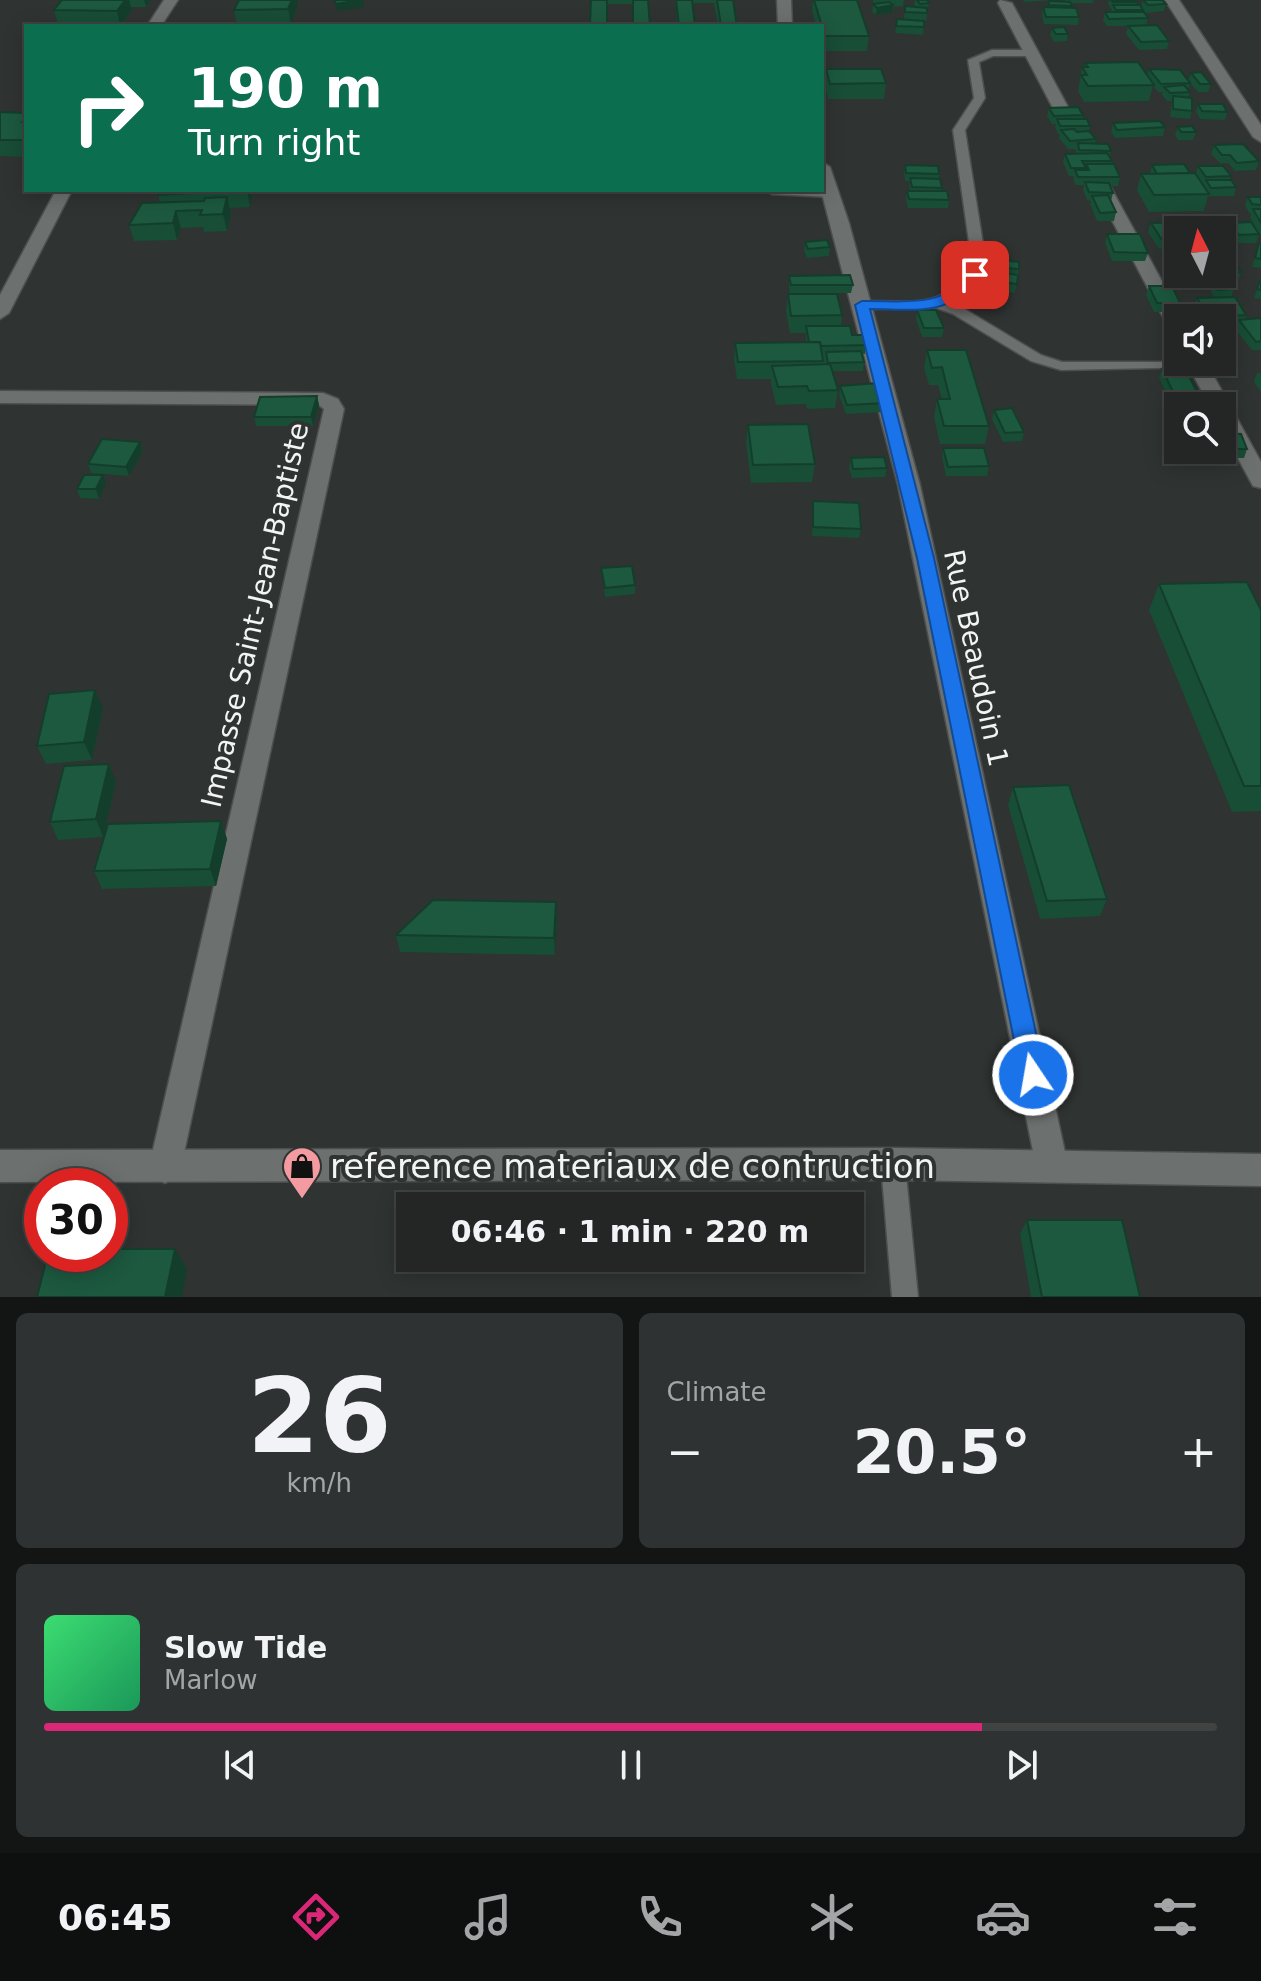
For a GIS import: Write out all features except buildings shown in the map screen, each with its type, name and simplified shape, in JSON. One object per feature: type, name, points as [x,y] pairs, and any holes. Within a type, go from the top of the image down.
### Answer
[{"type":"street","points":[[155,24],[171,0]]},
{"type":"street","points":[[784,0],[785,24]]},
{"type":"street","points":[[1172,0],[1261,137]]},
{"type":"street","points":[[1005,3],[1165,304]]},
{"type":"street","name":"Rue Beaudoin 1","points":[[824,174],[862,305],[925,558],[1052,1166]]},
{"type":"street","points":[[0,313],[63,192]]},
{"type":"street","name":"Impasse Saint-Jean-Baptiste","points":[[0,397],[323,399],[331,403],[334,409],[165,1167]]},
{"type":"street","points":[[1236,435],[1261,481]]},
{"type":"street","points":[[0,1166],[893,1164],[1261,1170]]},
{"type":"lane","points":[[939,304],[967,285],[979,263],[959,130],[981,99],[983,89],[973,60],[992,53],[1032,53]]},
{"type":"lane","points":[[811,192],[830,193]]},
{"type":"lane","points":[[862,305],[939,304],[958,311],[1048,363],[1164,363]]},
{"type":"lane","points":[[893,1164],[905,1297]]},
{"type":"place","name":"reference materiaux de contruction","points":[[302,1200]]},
{"type":"route","points":[[975,275],[967,285],[939,304],[862,305],[909,485],[1033,1075]]}]
